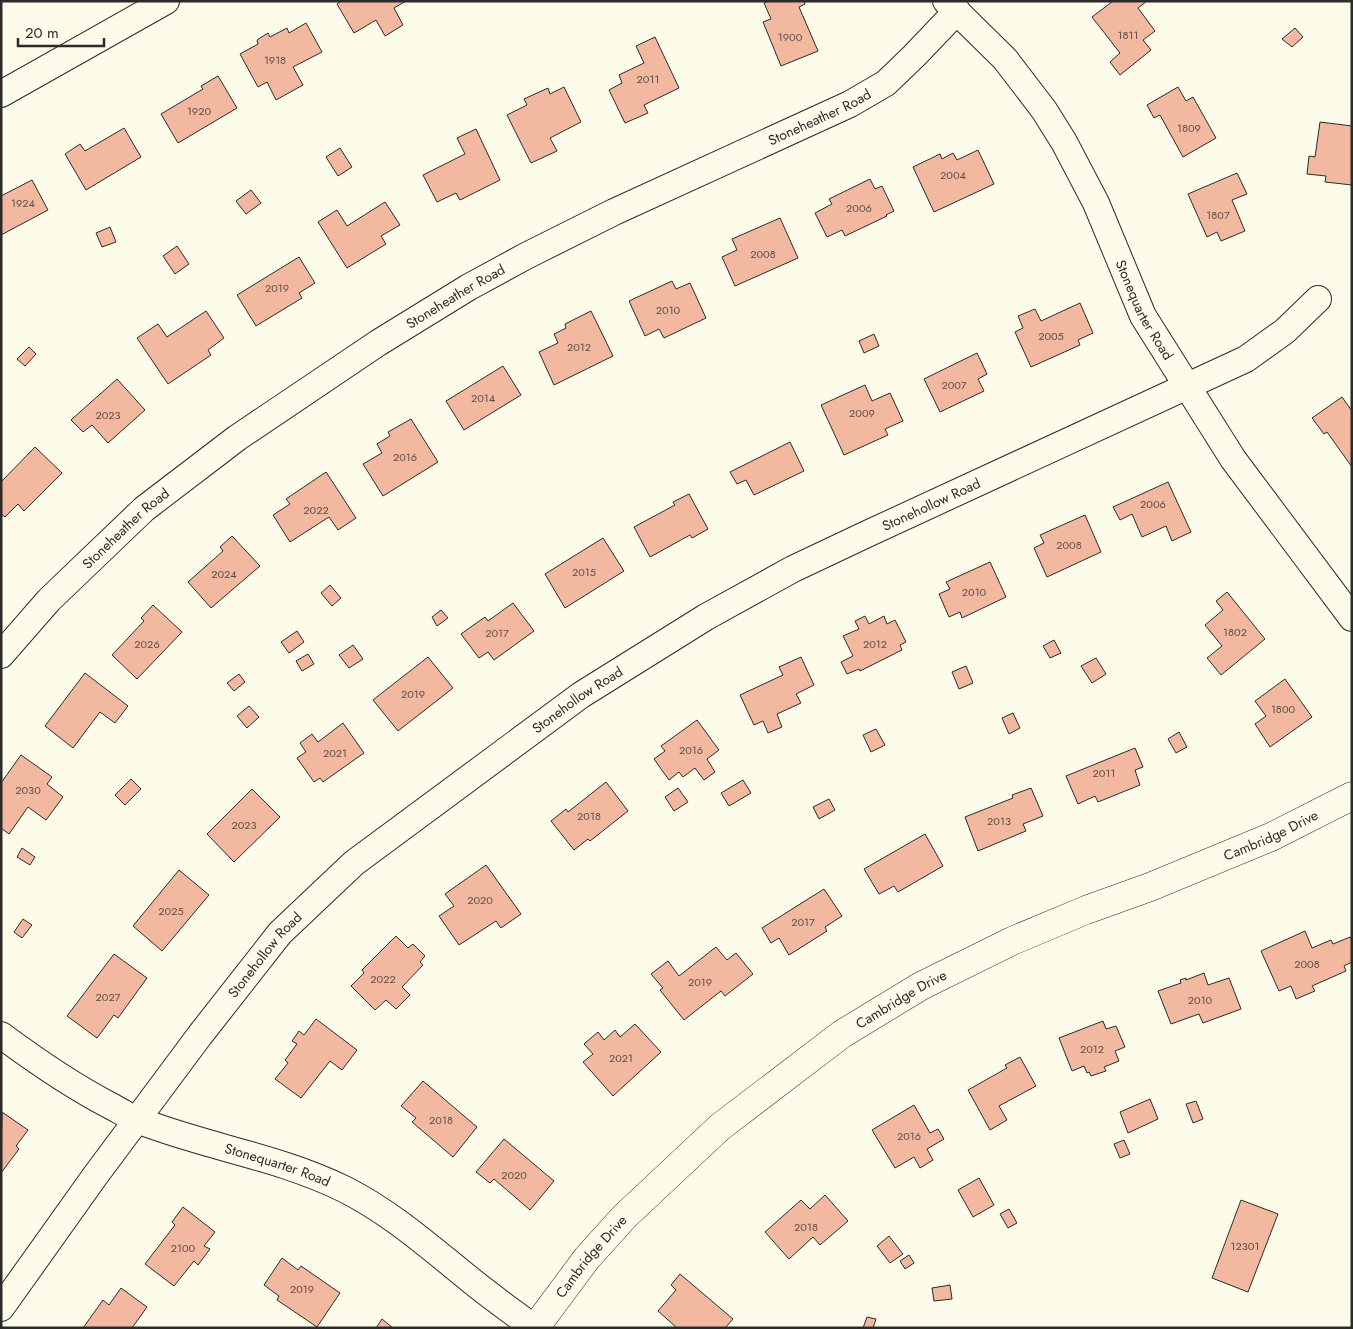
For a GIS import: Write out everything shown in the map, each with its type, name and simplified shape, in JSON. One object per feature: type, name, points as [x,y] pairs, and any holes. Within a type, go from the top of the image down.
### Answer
[{"type":"street","points":[[1,94],[166,1]]},
{"type":"street","name":"Stonequarter Road","points":[[952,6],[1006,59],[1044,110],[1064,142],[1096,203],[1143,316],[1233,460],[1352,618]]},
{"type":"street","name":"Stoneheather Road","points":[[1,655],[49,600],[144,509],[237,438],[378,342],[469,287],[614,212],[850,104],[886,83],[914,56],[952,6]]},
{"type":"street","name":"Stonehollow Road","points":[[1,1308],[95,1176],[200,1035],[280,933],[326,887],[354,863],[581,695],[706,617],[793,569],[1246,359],[1286,331],[1318,298]]},
{"type":"street","name":"Cambridge Drive","points":[[535,1328],[587,1258],[625,1216],[720,1126],[842,1034],[921,986],[1012,941],[1271,837],[1352,796]]},
{"type":"street","name":"Stonequarter Road","points":[[1,1035],[83,1091],[138,1120],[200,1141],[280,1163],[345,1190],[388,1214],[474,1283],[535,1328]]},
{"type":"building","points":[[341,1],[406,1],[394,8],[403,25],[385,36],[376,20],[354,33],[337,4]]},
{"type":"building","points":[[768,1],[804,1],[805,4],[799,7],[818,51],[781,66],[763,22],[771,19],[764,3]]},
{"type":"building","points":[[1113,1],[1147,1],[1138,8],[1155,31],[1143,40],[1151,50],[1120,75],[1110,62],[1120,53],[1092,17]]},
{"type":"building","points":[[306,23],[322,52],[293,67],[303,85],[276,100],[267,82],[258,87],[240,54],[258,44],[257,40],[268,33],[270,37],[287,28],[289,33]]},
{"type":"building","points":[[1295,28],[1303,37],[1292,47],[1282,39]]},
{"type":"building","points":[[655,37],[679,88],[644,105],[648,113],[625,123],[609,90],[622,83],[619,75],[644,63],[636,46]]},
{"type":"building","points":[[218,76],[237,108],[178,143],[161,114],[203,89],[201,86]]},
{"type":"building","points":[[564,87],[581,122],[550,138],[557,151],[531,163],[507,115],[527,105],[524,99],[548,88],[550,94]]},
{"type":"building","points":[[1178,87],[1186,101],[1193,97],[1216,138],[1183,157],[1160,115],[1154,118],[1147,105]]},
{"type":"building","points":[[1320,122],[1352,126],[1352,185],[1325,182],[1326,176],[1307,174],[1309,156],[1315,157]]},
{"type":"building","points":[[124,128],[141,157],[86,190],[65,154],[80,144],[85,151]]},
{"type":"building","points":[[476,129],[500,180],[460,200],[456,193],[437,202],[423,175],[465,154],[457,138]]},
{"type":"building","points":[[340,148],[352,167],[338,176],[326,157]]},
{"type":"building","points":[[978,150],[994,184],[934,212],[913,167],[940,154],[942,159],[953,153],[957,160]]},
{"type":"building","points":[[1237,173],[1247,194],[1232,200],[1245,231],[1221,241],[1217,232],[1207,237],[1188,194]]},
{"type":"building","points":[[870,179],[875,189],[882,186],[894,211],[845,236],[842,230],[827,237],[815,213],[832,204],[829,199]]},
{"type":"building","points":[[32,180],[48,210],[1,235],[1,196]]},
{"type":"building","points":[[251,190],[261,203],[246,214],[236,201]]},
{"type":"building","points":[[385,202],[400,225],[381,236],[386,244],[347,268],[318,222],[337,210],[347,226]]},
{"type":"building","points":[[780,218],[798,258],[735,286],[722,257],[737,250],[732,239]]},
{"type":"building","points":[[110,227],[116,242],[102,247],[96,233]]},
{"type":"building","points":[[177,246],[189,264],[175,274],[163,256]]},
{"type":"building","points":[[299,257],[315,283],[299,293],[302,298],[256,326],[237,295]]},
{"type":"building","points":[[672,281],[676,289],[690,283],[706,318],[664,338],[659,329],[645,336],[629,301]]},
{"type":"building","points":[[1080,303],[1093,333],[1078,340],[1080,345],[1031,367],[1015,332],[1023,328],[1018,316],[1035,309],[1041,321]]},
{"type":"building","points":[[206,311],[224,338],[208,350],[211,355],[168,384],[137,338],[158,324],[167,337]]},
{"type":"building","points":[[591,311],[613,356],[554,385],[539,352],[558,343],[554,334],[566,328],[565,324]]},
{"type":"building","points":[[874,334],[879,346],[864,353],[859,341]]},
{"type":"building","points":[[29,347],[36,354],[25,366],[17,359]]},
{"type":"building","points":[[977,353],[987,374],[978,379],[984,391],[940,412],[924,379]]},
{"type":"building","points":[[503,366],[521,395],[464,430],[446,401]]},
{"type":"building","points":[[117,379],[145,410],[108,443],[92,425],[83,432],[71,420]]},
{"type":"building","points":[[865,385],[872,401],[890,393],[903,421],[885,429],[888,435],[844,455],[821,405]]},
{"type":"building","points":[[1342,397],[1352,411],[1352,467],[1327,432],[1324,434],[1312,418]]},
{"type":"building","points":[[411,419],[438,462],[383,496],[363,464],[382,453],[377,444],[390,436],[388,432]]},
{"type":"building","points":[[790,442],[804,471],[754,495],[746,480],[737,484],[730,472]]},
{"type":"building","points":[[35,447],[62,473],[24,511],[18,504],[5,517],[1,514],[1,482]]},
{"type":"building","points":[[326,472],[356,518],[338,530],[329,517],[290,542],[273,515],[290,504],[286,499]]},
{"type":"building","points":[[1168,482],[1191,532],[1172,541],[1166,526],[1142,537],[1132,514],[1120,520],[1113,507]]},
{"type":"building","points":[[689,494],[708,529],[692,538],[690,535],[650,557],[634,527],[675,505],[673,502]]},
{"type":"building","points":[[1085,515],[1101,552],[1047,577],[1034,548],[1044,543],[1040,535]]},
{"type":"building","points":[[232,536],[260,566],[211,608],[188,582],[223,551],[220,547]]},
{"type":"building","points":[[603,538],[624,571],[565,608],[545,574]]},
{"type":"building","points":[[990,562],[1006,597],[962,618],[960,612],[949,617],[939,594],[950,589],[946,582]]},
{"type":"building","points":[[330,585],[341,598],[332,606],[321,593]]},
{"type":"building","points":[[1227,592],[1265,639],[1221,675],[1207,658],[1222,646],[1205,625],[1223,610],[1216,601]]},
{"type":"building","points":[[513,603],[534,631],[494,660],[488,652],[479,658],[461,634],[485,617],[488,621]]},
{"type":"building","points":[[153,605],[182,632],[137,679],[112,655],[144,621],[141,618]]},
{"type":"building","points":[[441,610],[448,618],[437,626],[432,617]]},
{"type":"building","points":[[865,616],[869,624],[884,616],[887,624],[895,620],[906,642],[900,645],[902,650],[860,671],[859,669],[847,674],[841,662],[853,656],[843,636],[859,629],[855,621]]},
{"type":"building","points":[[297,631],[304,642],[289,653],[281,642]]},
{"type":"building","points":[[1054,640],[1061,653],[1050,658],[1043,646]]},
{"type":"building","points":[[353,645],[363,659],[349,668],[339,655]]},
{"type":"building","points":[[308,654],[314,664],[302,671],[296,661]]},
{"type":"building","points":[[428,657],[453,688],[398,731],[373,700]]},
{"type":"building","points":[[801,657],[814,685],[796,694],[801,703],[777,714],[782,727],[768,733],[763,721],[754,725],[740,695],[783,675],[779,667]]},
{"type":"building","points":[[1096,658],[1106,674],[1092,683],[1081,666]]},
{"type":"building","points":[[966,666],[973,683],[959,689],[952,672]]},
{"type":"building","points":[[85,673],[128,706],[115,723],[100,712],[73,748],[45,726]]},
{"type":"building","points":[[239,674],[245,682],[234,691],[227,683]]},
{"type":"building","points":[[1285,679],[1312,717],[1270,747],[1255,724],[1266,716],[1255,701]]},
{"type":"building","points":[[249,706],[259,717],[247,728],[237,716]]},
{"type":"building","points":[[1013,713],[1020,728],[1009,734],[1002,718]]},
{"type":"building","points":[[697,720],[719,750],[707,759],[715,772],[704,780],[695,768],[683,777],[679,772],[669,780],[654,759],[665,751],[661,746]]},
{"type":"building","points":[[343,723],[364,753],[323,782],[320,778],[314,782],[297,758],[306,752],[300,743],[312,734],[318,742]]},
{"type":"building","points":[[876,729],[885,745],[871,752],[863,735]]},
{"type":"building","points":[[1179,732],[1187,747],[1176,753],[1168,739]]},
{"type":"building","points":[[1135,748],[1143,767],[1135,770],[1140,785],[1098,802],[1095,796],[1078,804],[1066,776]]},
{"type":"building","points":[[21,755],[52,777],[47,784],[63,797],[46,820],[28,807],[9,834],[1,828],[1,783]]},
{"type":"building","points":[[131,779],[141,789],[125,805],[115,795]]},
{"type":"building","points":[[743,780],[751,793],[729,806],[721,793]]},
{"type":"building","points":[[606,782],[628,811],[590,841],[588,839],[574,850],[551,821],[566,809],[568,812]]},
{"type":"building","points":[[678,788],[688,802],[674,811],[665,797]]},
{"type":"building","points":[[1031,788],[1043,816],[1023,824],[1026,831],[978,851],[965,817],[1013,798],[1012,795]]},
{"type":"building","points":[[252,789],[280,817],[234,862],[207,834]]},
{"type":"building","points":[[829,799],[835,810],[819,819],[813,807]]},
{"type":"building","points":[[925,834],[943,866],[898,892],[894,886],[879,894],[864,869]]},
{"type":"building","points":[[22,848],[35,857],[30,865],[17,857]]},
{"type":"building","points":[[486,865],[521,914],[501,928],[496,921],[459,945],[439,916],[454,906],[445,894]]},
{"type":"building","points":[[179,870],[209,895],[162,951],[133,926]]},
{"type":"building","points":[[824,889],[842,916],[825,927],[827,931],[789,955],[779,938],[771,943],[762,928]]},
{"type":"building","points":[[23,919],[32,925],[22,938],[14,932]]},
{"type":"building","points":[[1305,931],[1312,948],[1331,940],[1333,944],[1350,937],[1352,941],[1352,962],[1344,966],[1346,971],[1312,986],[1315,991],[1296,999],[1291,986],[1279,991],[1261,951]]},
{"type":"building","points":[[396,936],[408,948],[413,944],[425,956],[420,962],[423,965],[402,987],[410,995],[396,1009],[386,1000],[375,1010],[351,986],[364,973],[362,970]]},
{"type":"building","points":[[716,947],[727,960],[736,953],[753,974],[725,996],[721,991],[684,1020],[660,990],[663,988],[651,974],[668,961],[679,976]]},
{"type":"building","points":[[114,954],[147,978],[118,1018],[114,1015],[97,1038],[67,1016]]},
{"type":"building","points":[[1204,973],[1208,985],[1229,978],[1241,1009],[1203,1023],[1199,1014],[1171,1024],[1158,991],[1181,983],[1180,980],[1186,978],[1186,980]]},
{"type":"building","points":[[316,1019],[357,1050],[342,1070],[330,1061],[301,1098],[275,1079],[288,1063],[285,1060],[297,1044],[292,1041],[299,1031],[304,1035]]},
{"type":"building","points":[[1103,1021],[1106,1029],[1116,1026],[1125,1047],[1115,1051],[1119,1061],[1104,1067],[1106,1071],[1091,1076],[1089,1072],[1087,1073],[1084,1066],[1072,1071],[1059,1038]]},
{"type":"building","points":[[635,1024],[661,1052],[613,1096],[583,1062],[593,1054],[584,1044],[598,1032],[604,1040],[615,1030],[620,1037]]},
{"type":"building","points":[[1020,1057],[1036,1086],[999,1106],[1007,1120],[990,1130],[968,1090],[1007,1068],[1005,1065]]},
{"type":"building","points":[[423,1081],[477,1127],[453,1157],[412,1122],[416,1118],[401,1106]]},
{"type":"building","points":[[1150,1099],[1158,1119],[1128,1133],[1120,1112]]},
{"type":"building","points":[[1196,1101],[1203,1119],[1193,1123],[1186,1104]]},
{"type":"building","points":[[914,1105],[930,1133],[938,1129],[944,1139],[927,1149],[933,1160],[920,1168],[914,1157],[895,1168],[872,1130]]},
{"type":"building","points":[[2,1112],[28,1130],[16,1146],[19,1149],[1,1173]]},
{"type":"building","points":[[504,1139],[554,1181],[530,1210],[494,1179],[490,1183],[476,1172]]},
{"type":"building","points":[[1124,1140],[1130,1154],[1120,1158],[1114,1144]]},
{"type":"building","points":[[979,1178],[994,1205],[973,1217],[958,1190]]},
{"type":"building","points":[[825,1195],[848,1221],[820,1245],[813,1237],[789,1259],[765,1232],[801,1200],[810,1209]]},
{"type":"building","points":[[1241,1200],[1278,1214],[1248,1292],[1212,1278]]},
{"type":"building","points":[[183,1207],[215,1232],[204,1246],[210,1249],[198,1265],[194,1261],[174,1286],[145,1264],[175,1225],[172,1222]]},
{"type":"building","points":[[1009,1209],[1017,1223],[1008,1228],[1000,1214]]},
{"type":"building","points":[[889,1236],[903,1254],[890,1263],[877,1246]]},
{"type":"building","points":[[909,1255],[914,1263],[905,1269],[900,1261]]},
{"type":"building","points":[[282,1258],[298,1270],[301,1266],[340,1293],[317,1327],[277,1300],[279,1296],[264,1285]]},
{"type":"building","points":[[680,1274],[733,1319],[725,1328],[677,1328],[658,1311],[676,1290],[671,1285]]},
{"type":"building","points":[[950,1285],[952,1299],[934,1301],[932,1288]]},
{"type":"building","points":[[121,1288],[147,1307],[132,1328],[83,1328],[103,1300],[109,1305]]},
{"type":"building","points":[[867,1317],[876,1319],[873,1328],[863,1328]]},
{"type":"building","points":[[382,1319],[393,1328],[376,1328]]}]
